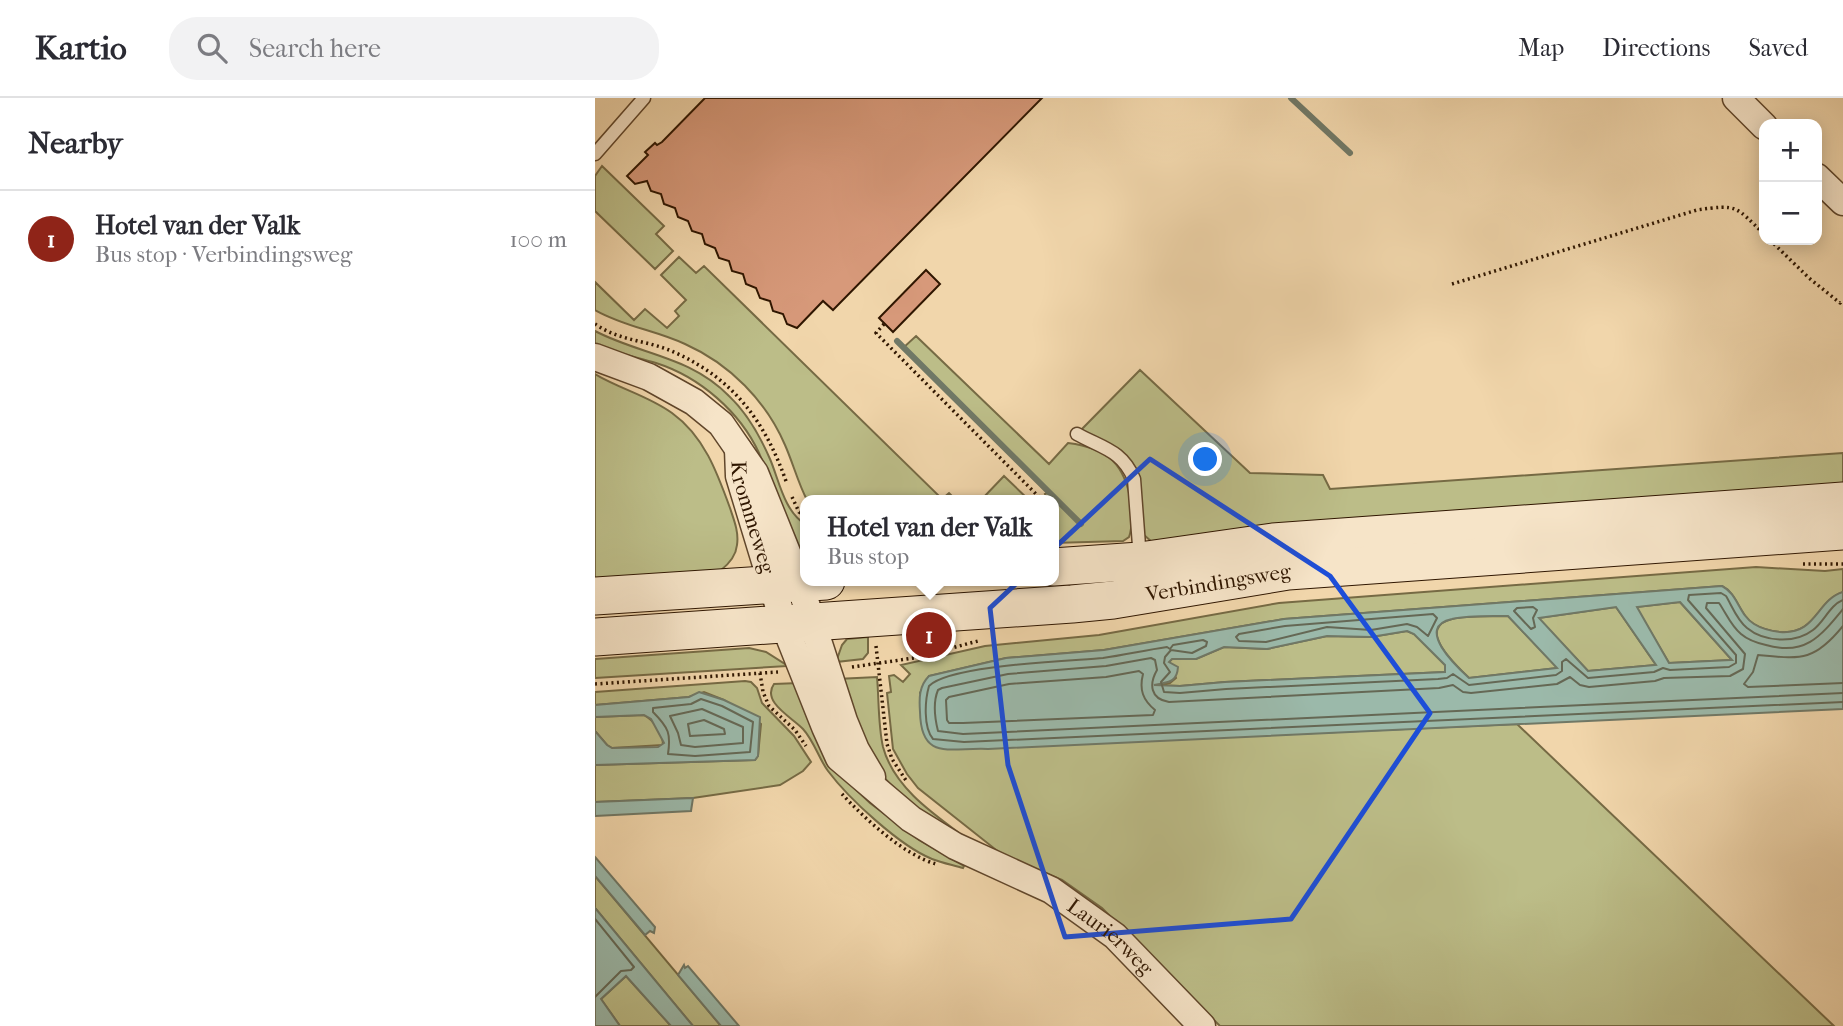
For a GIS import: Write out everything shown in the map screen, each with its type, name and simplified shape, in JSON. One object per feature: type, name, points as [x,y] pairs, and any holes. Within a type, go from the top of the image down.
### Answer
[{"type":"street","points":[[1736,98],[1759,120]]},
{"type":"street","points":[[1822,182],[1843,202]]},
{"type":"street","name":"Krommeweg","points":[[595,356],[649,377],[694,402],[721,424],[755,473],[799,582],[798,623]]},
{"type":"street","name":"Verbindingsweg","points":[[595,638],[1072,604],[1141,578],[1273,542],[1843,500]]},
{"type":"street","name":"Verbindingsweg","points":[[1059,568],[1141,578],[1288,571],[1843,531]]},
{"type":"street","points":[[595,596],[799,582]]},
{"type":"street","name":"Laurierweg","points":[[798,623],[825,727],[839,758],[911,819],[955,846],[1051,890],[1115,936],[1202,1026]]},
{"type":"lane","points":[[595,154],[644,98]]},
{"type":"lane","points":[[1077,434],[1120,456],[1129,467],[1134,479],[1141,578]]},
{"type":"path","points":[[1452,284],[1697,210],[1722,206],[1738,209],[1759,229]]},
{"type":"path","points":[[1775,245],[1809,278],[1840,303],[1843,300]]},
{"type":"path","points":[[884,324],[876,333],[1037,495]]},
{"type":"path","points":[[1797,564],[1843,564]]},
{"type":"path","points":[[912,789],[899,772],[887,744],[878,664],[985,640]]},
{"type":"path","points":[[595,684],[760,673]]},
{"type":"highlighted area","points":[[1150,459],[1330,576],[1430,713],[1291,919],[1065,937],[1008,765],[990,608]]},
{"type":"green space","points":[[602,166],[664,226],[656,234],[673,251],[655,269],[595,211],[595,176]]},
{"type":"green space","points":[[679,257],[696,273],[704,266],[938,495],[805,495],[788,452],[768,413],[731,373],[685,344],[617,321],[595,310],[595,282],[634,320],[645,309],[667,328],[679,316],[675,311],[686,300],[661,275]]},
{"type":"green space","points":[[595,331],[682,364],[714,383],[736,403],[762,442],[787,503],[800,520],[800,550],[781,521],[759,453],[730,410],[703,387],[672,369],[595,344]]},
{"type":"green space","points":[[916,336],[1049,464],[1068,443],[1094,449],[1112,460],[1119,468],[1128,489],[1132,516],[1129,537],[1123,541],[1059,543],[1059,495],[1046,495],[1049,492],[903,348]]},
{"type":"green space","points":[[1140,370],[1250,473],[1323,475],[1330,489],[1843,453],[1843,495],[1152,542],[1144,535],[1138,481],[1080,431]]},
{"type":"green space","points":[[595,374],[663,407],[683,422],[701,444],[720,481],[737,531],[735,553],[720,571],[595,584]]},
{"type":"green space","points":[[1004,476],[1024,495],[986,495]]},
{"type":"green space","points":[[1756,567],[1825,571],[1843,569],[1843,592],[1827,602],[1809,623],[1792,632],[1773,631],[1754,624],[1732,594],[1722,586],[1284,619],[1104,650],[1006,658],[929,676],[920,693],[950,749],[1517,724],[1834,1026],[1220,1026],[1102,908],[1062,880],[1005,857],[918,788],[893,749],[887,693],[891,692],[889,676],[894,675],[903,682],[910,674],[901,665],[985,646],[1099,635],[1279,603]]},
{"type":"green space","points":[[1680,602],[1732,660],[1669,663],[1636,607]]},
{"type":"green space","points":[[1616,607],[1656,665],[1588,671],[1538,618]]},
{"type":"green space","points":[[1508,616],[1558,668],[1469,678],[1449,657],[1438,639],[1437,630],[1441,624],[1452,619]]},
{"type":"green space","points":[[1407,631],[1414,634],[1445,665],[1445,672],[1180,686],[1154,685],[1170,683],[1176,678],[1169,662],[1172,659],[1196,659],[1224,647],[1267,649],[1327,636],[1371,637]]},
{"type":"green space","points":[[868,637],[868,653],[863,659],[836,662],[847,639]]},
{"type":"green space","points":[[749,648],[766,652],[788,666],[595,678],[595,659]]},
{"type":"green space","points":[[877,677],[881,739],[889,763],[898,778],[922,804],[978,847],[910,805],[875,768],[837,679]]},
{"type":"green space","points":[[751,682],[757,688],[762,703],[794,736],[811,762],[803,771],[780,785],[693,798],[595,802],[595,765],[755,760],[758,756],[761,724],[724,700],[704,692],[689,697],[595,705],[595,692]]},
{"type":"green space","points":[[799,683],[852,786],[919,840],[964,866],[963,868],[932,859],[905,844],[876,821],[837,782],[807,734],[780,709],[772,697],[774,684]]},
{"type":"green space","points":[[644,715],[657,728],[663,745],[612,748],[595,731],[595,717]]},
{"type":"green space","points":[[595,876],[721,1026],[693,1026],[595,908]]},
{"type":"green space","points":[[626,976],[671,1026],[620,1026],[601,999]]},
{"type":"water","points":[[1722,586],[1732,594],[1754,624],[1780,632],[1802,628],[1827,602],[1843,592],[1843,709],[950,750],[932,745],[926,739],[922,728],[920,692],[929,676],[1006,658],[1104,650],[1284,619]],"holes":[[[1680,602],[1732,660],[1669,663],[1637,607]],[[1616,607],[1656,665],[1588,671],[1539,618]],[[1472,616],[1508,616],[1557,668],[1469,678],[1448,657],[1437,630],[1441,623]],[[1407,631],[1414,634],[1445,665],[1445,672],[1180,686],[1154,685],[1176,677],[1178,667],[1169,662],[1172,659],[1196,659],[1224,647],[1267,649],[1327,636],[1371,637]]]},
{"type":"water","points":[[699,692],[760,717],[758,756],[755,760],[595,765],[595,731],[612,748],[658,747],[664,743],[651,719],[644,715],[595,717],[595,705],[689,697]]},
{"type":"water","points":[[693,798],[691,811],[595,816],[595,802]]},
{"type":"water","points":[[595,857],[655,927],[654,933],[650,931],[645,935],[595,876]]},
{"type":"water","points":[[595,908],[693,1026],[671,1026],[626,976],[601,999],[620,1026],[595,1026]]},
{"type":"water","points":[[684,965],[685,968],[688,966],[739,1026],[721,1026],[678,975]]},
{"type":"building","points":[[705,98],[1042,98],[833,310],[823,301],[797,328],[787,324],[783,314],[773,311],[770,301],[760,298],[756,288],[746,284],[743,274],[732,271],[729,261],[719,258],[715,248],[705,244],[702,234],[692,231],[688,221],[678,217],[675,208],[664,204],[661,194],[651,191],[647,181],[635,184],[627,176],[648,155],[645,152],[655,143],[657,145],[662,142]]},
{"type":"building","points":[[926,270],[940,284],[893,332],[879,318]]},
{"type":"waterway","points":[[1291,98],[1350,153]]},
{"type":"waterway","points":[[897,341],[1052,495]]},
{"type":"waterway","points":[[1059,502],[1081,524]]},
{"type":"place","name":"Hotel van der Valk","points":[[929,635]]}]
